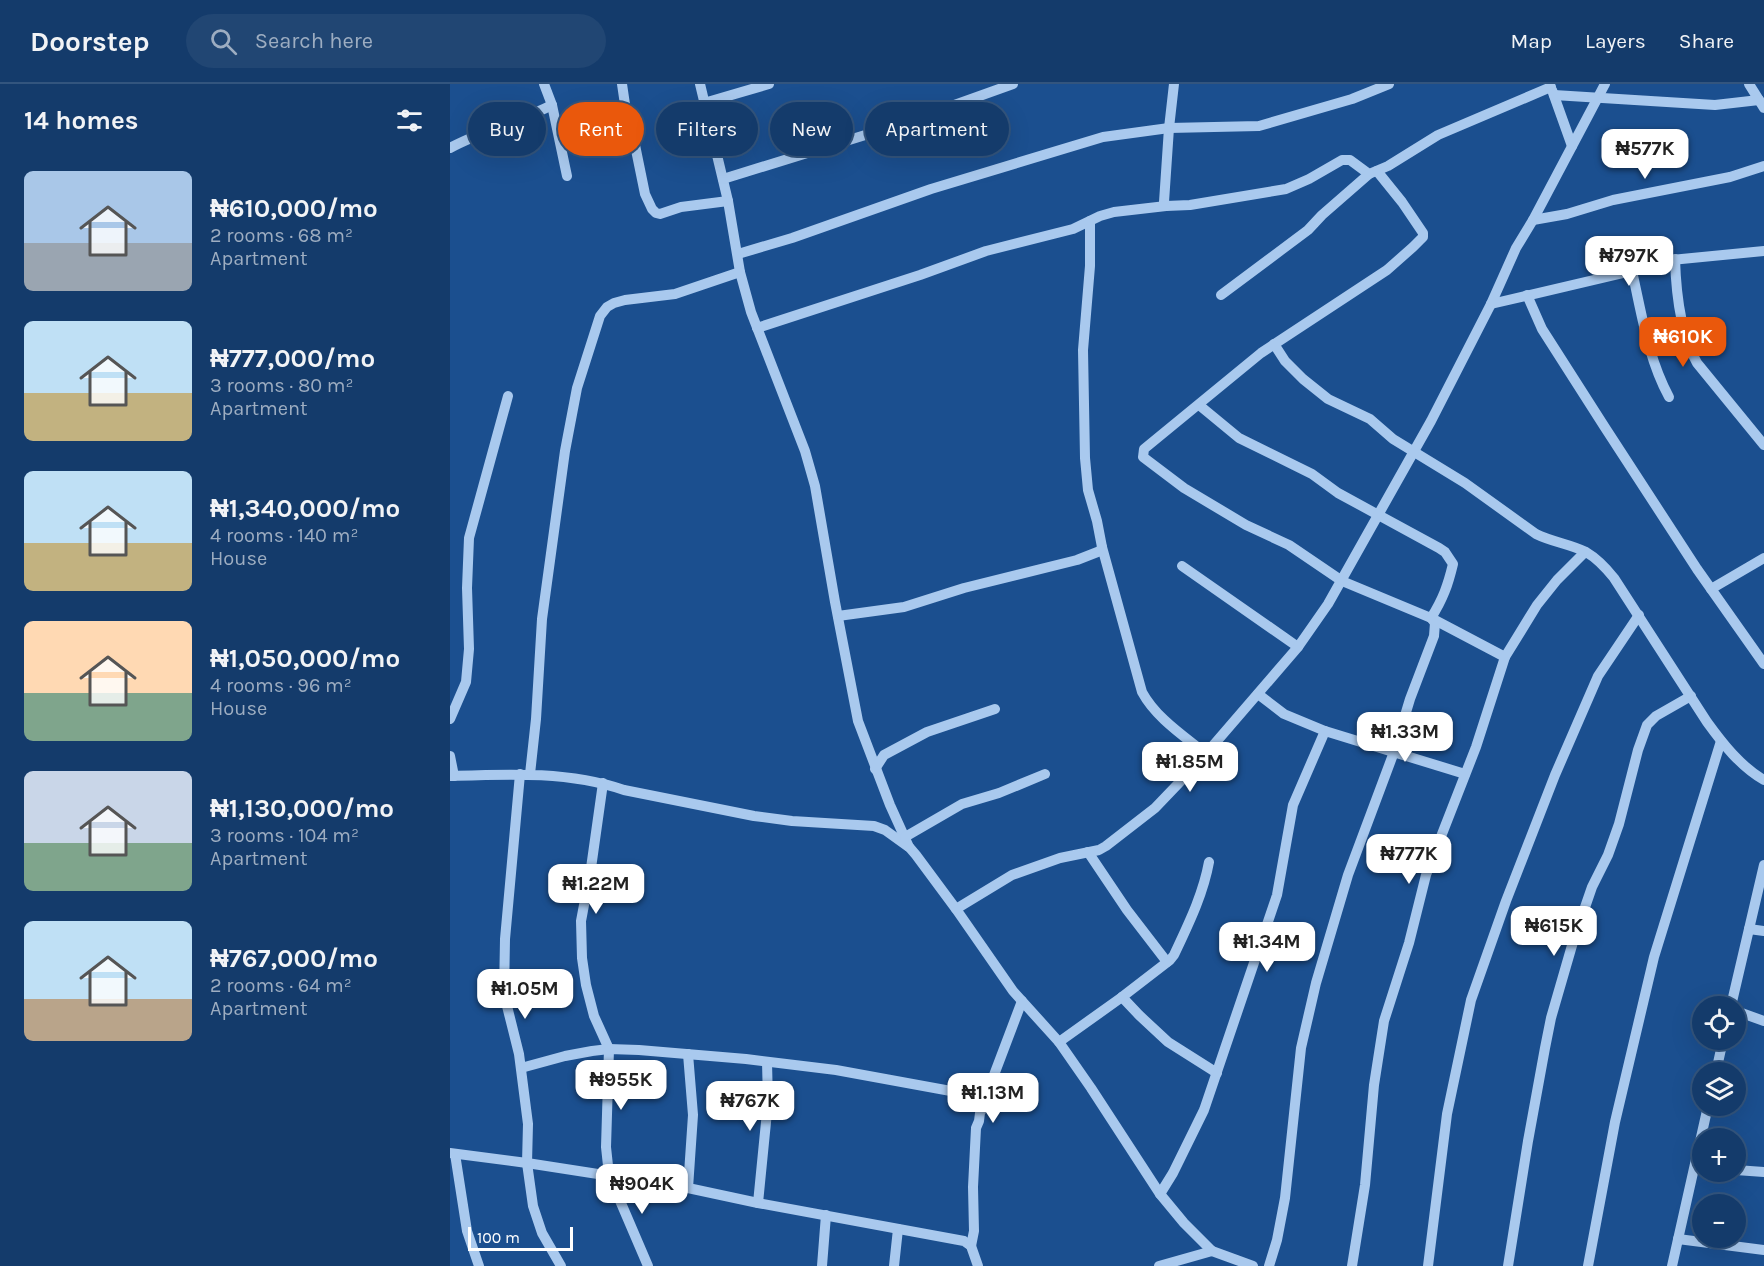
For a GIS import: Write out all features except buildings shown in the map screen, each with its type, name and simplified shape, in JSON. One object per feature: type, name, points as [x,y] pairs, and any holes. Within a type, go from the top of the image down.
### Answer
[{"type":"street","points":[[544,84],[552,105],[567,176]]},
{"type":"street","points":[[622,84],[628,125],[636,146],[645,194],[652,209],[660,214],[681,207],[728,201]]},
{"type":"street","points":[[700,84],[704,102]]},
{"type":"street","points":[[707,102],[769,84]]},
{"type":"street","points":[[723,178],[904,123],[1013,84]]},
{"type":"street","points":[[1166,206],[1164,201],[1168,128],[1174,84]]},
{"type":"street","points":[[738,254],[792,238],[931,189],[1103,137],[1168,128],[1259,126],[1352,99],[1389,84]]},
{"type":"street","points":[[956,909],[1012,875],[1046,862],[1106,846],[1155,808],[1206,754],[1298,647],[1342,581],[1414,451],[1491,304],[1516,248],[1605,84]]},
{"type":"street","points":[[1221,295],[1308,230],[1322,214],[1373,172],[1438,135],[1551,89],[1597,98],[1715,105],[1761,104],[1749,84]]},
{"type":"street","points":[[1551,89],[1572,146]]},
{"type":"street","points":[[450,148],[552,105]]},
{"type":"street","points":[[717,156],[740,272],[751,312],[805,451],[815,486],[858,721],[875,769],[910,848],[1022,1001],[1059,1042],[1160,1194],[1212,1251],[1253,1266]]},
{"type":"street","points":[[757,328],[987,251],[1070,230],[1114,212],[1190,205],[1286,189],[1342,160],[1350,160],[1373,172],[1402,201],[1424,233],[1423,237],[1387,270],[1261,352],[1199,405],[1158,436],[1144,449],[1143,457],[1184,488],[1246,525],[1289,545],[1342,581],[1431,618],[1505,657]]},
{"type":"street","points":[[1533,220],[1730,177],[1764,166]]},
{"type":"street","points":[[1090,221],[1090,266],[1083,350],[1084,458],[1088,490],[1142,692],[1158,715],[1206,754]]},
{"type":"street","points":[[1491,304],[1632,272],[1661,261],[1764,251]]},
{"type":"street","points":[[1675,259],[1680,313],[1691,353],[1764,446]]},
{"type":"street","points":[[561,1266],[537,1221],[527,1162],[528,1125],[519,1054],[505,1002],[503,985],[505,939],[525,774],[536,719],[542,619],[565,452],[577,388],[600,316],[607,307],[625,300],[675,294],[740,272]]},
{"type":"street","points":[[1632,272],[1650,352],[1659,378],[1669,397]]},
{"type":"street","points":[[1527,295],[1542,329],[1711,589],[1760,651],[1764,664]]},
{"type":"street","points":[[1274,344],[1285,361],[1328,399],[1370,419],[1393,439],[1484,496],[1536,534],[1585,552],[1597,559],[1639,615],[1721,741],[1742,764],[1764,780]]},
{"type":"street","points":[[450,719],[465,682],[470,650],[466,588],[469,538],[508,396]]},
{"type":"street","points":[[1199,405],[1239,438],[1312,474],[1338,493],[1445,552],[1453,564],[1441,603],[1431,618]]},
{"type":"street","points":[[838,616],[878,612],[913,604],[964,588],[1094,555],[1102,547]]},
{"type":"street","points":[[1352,1266],[1365,1185],[1373,1094],[1384,1021],[1409,943],[1426,875],[1466,774],[1505,657],[1537,605],[1557,580],[1585,552]]},
{"type":"street","points":[[1711,589],[1764,558]]},
{"type":"street","points":[[1182,566],[1298,647]]},
{"type":"street","points":[[1428,1266],[1447,1114],[1471,1000],[1551,785],[1593,687],[1639,615]]},
{"type":"street","points":[[1269,1266],[1277,1240],[1285,1198],[1298,1068],[1308,1017],[1348,875],[1434,636],[1435,623],[1431,618]]},
{"type":"street","points":[[1258,694],[1284,714],[1325,730],[1466,774]]},
{"type":"street","points":[[1508,1266],[1551,1018],[1573,942],[1592,887],[1608,855],[1619,824],[1647,725],[1656,716],[1691,696]]},
{"type":"street","points":[[875,769],[880,759],[889,751],[927,732],[995,709]]},
{"type":"street","points":[[1160,1194],[1178,1164],[1204,1110],[1277,895],[1293,805],[1325,730]]},
{"type":"street","points":[[1588,1266],[1615,1122],[1654,957],[1721,741]]},
{"type":"street","points":[[450,756],[452,776],[525,774],[603,783],[624,790],[754,816],[792,821],[874,826],[885,830],[910,848]]},
{"type":"street","points":[[905,837],[962,804],[999,793],[1045,774]]},
{"type":"street","points":[[603,783],[583,906],[581,936],[586,985],[596,1022],[609,1048],[606,1153],[609,1175],[648,1266]]},
{"type":"street","points":[[1088,852],[1127,910],[1167,962]]},
{"type":"street","points":[[1059,1042],[1122,997],[1174,955],[1204,886],[1209,862]]},
{"type":"street","points":[[1733,996],[1764,865]]},
{"type":"street","points":[[1749,929],[1764,931]]},
{"type":"street","points":[[1122,997],[1168,1042],[1217,1073]]},
{"type":"street","points":[[978,1266],[971,1246],[974,1232],[973,1187],[976,1128],[980,1113],[989,1098],[994,1075],[1022,1001]]},
{"type":"street","points":[[1746,1015],[1764,1021]]},
{"type":"street","points":[[521,1068],[565,1056],[609,1048],[836,1070],[989,1098]]},
{"type":"street","points":[[688,1054],[693,1115],[688,1188]]},
{"type":"street","points":[[758,1203],[768,1102],[766,1062]]},
{"type":"street","points":[[478,1266],[467,1231],[452,1153],[527,1162],[688,1188],[964,1241],[971,1246]]},
{"type":"street","points":[[1746,1171],[1764,1172]]},
{"type":"street","points":[[1672,1266],[1694,1182]]},
{"type":"street","points":[[822,1266],[826,1215]]},
{"type":"street","points":[[894,1266],[898,1228]]},
{"type":"street","points":[[1678,1239],[1764,1250]]},
{"type":"street","points":[[1159,1266],[1212,1251]]}]
